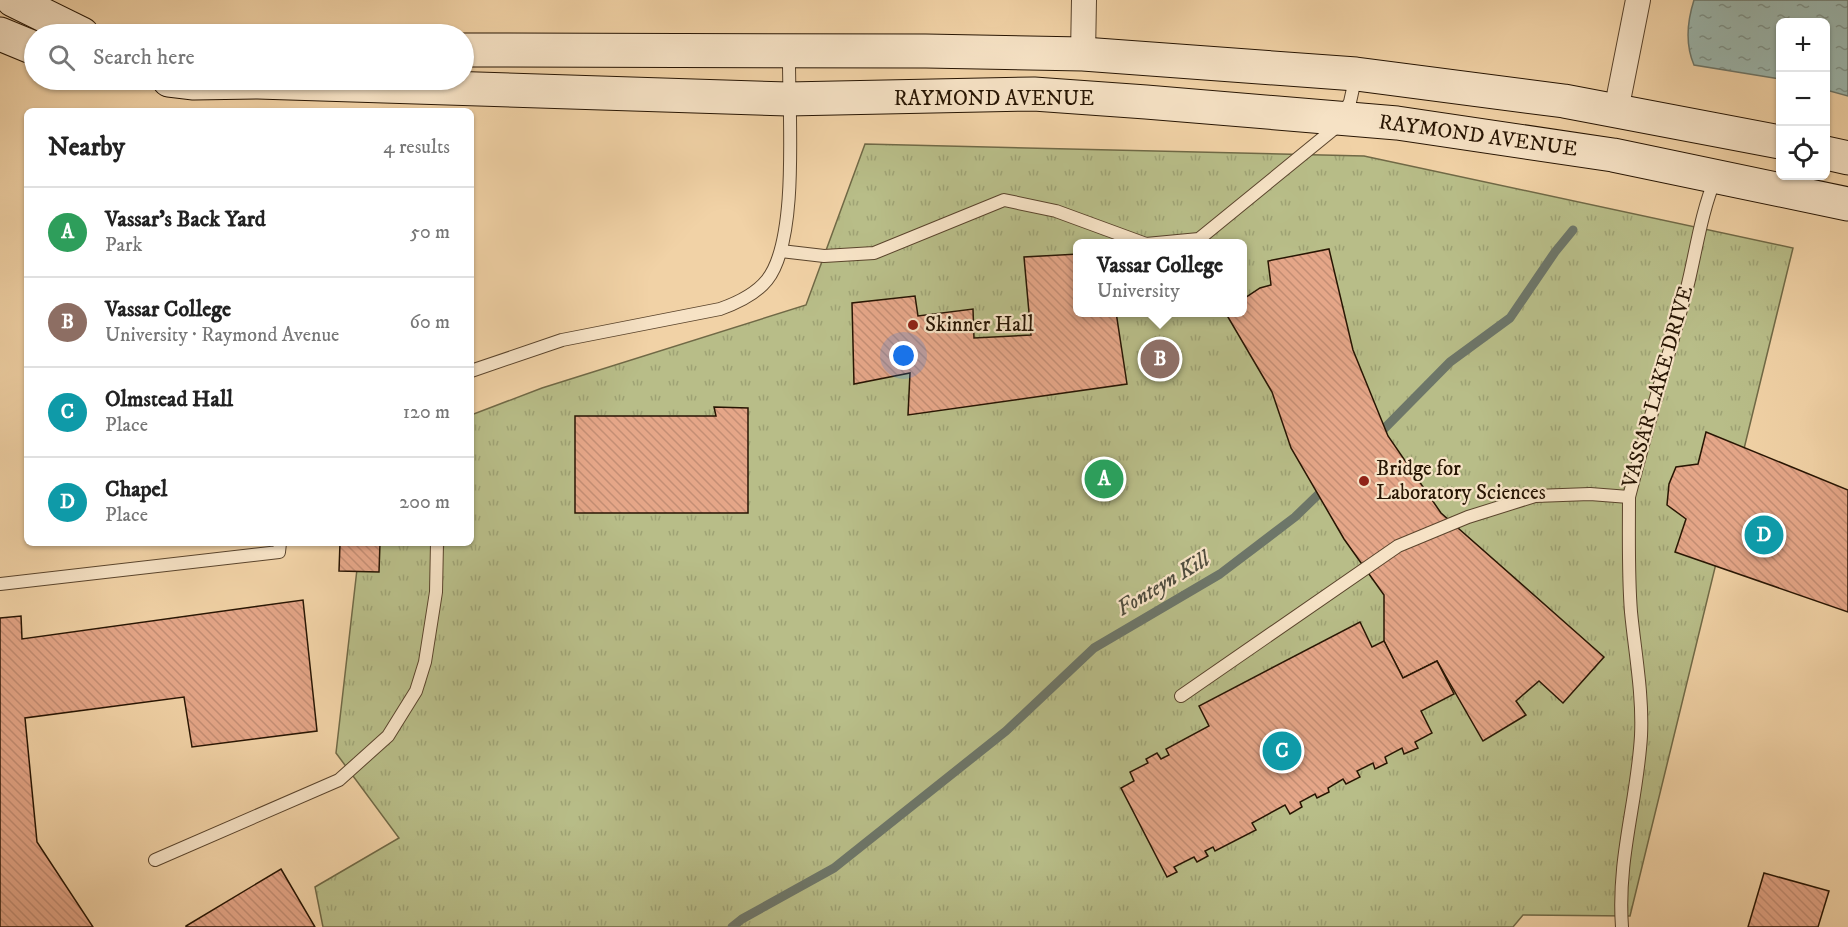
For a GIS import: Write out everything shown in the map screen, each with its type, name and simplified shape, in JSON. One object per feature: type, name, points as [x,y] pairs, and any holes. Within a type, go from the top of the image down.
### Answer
[{"type":"main road","points":[[13,0],[62,24]]},
{"type":"main road","points":[[0,34],[24,44]]},
{"type":"main road","points":[[474,50],[1083,54],[1356,74],[1564,101],[1776,141]]},
{"type":"main road","name":"RAYMOND AVENUE","points":[[474,89],[788,99],[1034,94],[1343,118],[1397,123],[1602,153],[1848,204]]},
{"type":"main road","points":[[1830,154],[1848,158]]},
{"type":"street","points":[[1083,54],[1084,0]]},
{"type":"street","points":[[1616,111],[1638,0]]},
{"type":"lane","points":[[474,370],[562,340],[691,316],[735,303],[766,281],[781,250],[789,196],[789,51]]},
{"type":"lane","points":[[1200,239],[1335,128],[1343,118],[1350,102],[1356,74]]},
{"type":"lane","name":"VASSAR LAKE DRIVE","points":[[1181,696],[1398,546],[1468,517],[1535,496],[1590,494],[1629,497],[1652,404],[1701,235],[1708,196],[1717,176]]},
{"type":"lane","points":[[781,250],[824,256],[874,253],[1004,200],[1056,212],[1134,239]]},
{"type":"lane","points":[[1622,927],[1622,863],[1638,771],[1641,733],[1629,569],[1629,497]]},
{"type":"lane","points":[[0,584],[279,552],[280,546]]},
{"type":"lane","points":[[154,860],[339,780],[388,736],[416,691],[425,662],[436,592],[437,546]]},
{"type":"green space","points":[[865,144],[1364,156],[1793,248],[1630,916],[1523,915],[1513,927],[323,927],[315,887],[399,838],[336,753],[360,546],[474,546],[474,414],[542,388],[806,305]]},
{"type":"water","points":[[1694,0],[1848,0],[1848,96],[1830,91],[1830,18],[1776,18],[1776,78],[1694,65],[1689,49],[1690,16]]},
{"type":"building","name":"Bridge for Laboratory Sciences","points":[[1329,249],[1353,350],[1388,436],[1441,513],[1604,657],[1563,703],[1539,681],[1516,701],[1526,715],[1483,741],[1437,661],[1403,678],[1384,641],[1384,595],[1344,539],[1291,448],[1272,392],[1228,317],[1247,317],[1247,297],[1260,288],[1271,285],[1268,261]]},
{"type":"building","name":"Skinner Hall","points":[[1073,254],[1073,317],[1117,317],[1127,384],[908,415],[910,373],[854,384],[852,303],[915,296],[918,316],[973,309],[974,338],[1031,335],[1024,257]]},
{"type":"building","points":[[714,407],[748,408],[748,513],[575,513],[575,416],[716,416]]},
{"type":"building","points":[[1706,432],[1848,490],[1848,612],[1675,552],[1686,519],[1667,505],[1669,484],[1676,467],[1698,464]]},
{"type":"building","points":[[340,546],[380,546],[379,572],[339,571]]},
{"type":"building","points":[[303,600],[317,731],[192,747],[184,697],[25,718],[37,842],[93,927],[0,927],[0,618],[21,616],[22,639]]},
{"type":"building","points":[[1360,622],[1372,647],[1384,641],[1403,678],[1437,661],[1454,694],[1421,711],[1432,733],[1415,742],[1418,748],[1404,754],[1402,748],[1385,757],[1387,763],[1375,769],[1373,763],[1357,771],[1360,777],[1346,784],[1343,779],[1328,788],[1329,792],[1317,798],[1315,794],[1300,802],[1302,807],[1290,814],[1285,805],[1252,823],[1256,830],[1215,851],[1213,847],[1205,851],[1208,856],[1197,862],[1194,857],[1174,867],[1177,872],[1167,877],[1121,788],[1134,781],[1130,772],[1148,763],[1146,759],[1157,753],[1161,759],[1169,755],[1166,749],[1209,726],[1199,706]]},
{"type":"building","points":[[281,869],[315,927],[186,927],[186,926]]},
{"type":"building","points":[[1764,873],[1829,891],[1818,927],[1748,927]]},
{"type":"waterway","name":"Fonteyn Kill","points":[[1376,437],[1450,362],[1510,318],[1555,252],[1573,230]]},
{"type":"waterway","name":"Fonteyn Kill","points":[[732,927],[742,919],[834,868],[1006,731],[1094,648],[1220,574],[1295,517],[1326,487]]},
{"type":"place","name":"Skinner Hall","points":[[913,325]]},
{"type":"place","name":"Vassar College","points":[[1160,359]]},
{"type":"place","name":"Vassar's Back Yard","points":[[1104,479]]},
{"type":"place","name":"Bridge for Laboratory Sciences","points":[[1364,481]]},
{"type":"place","name":"Chapel","points":[[1764,535]]},
{"type":"place","name":"Olmstead Hall","points":[[1282,751]]}]
